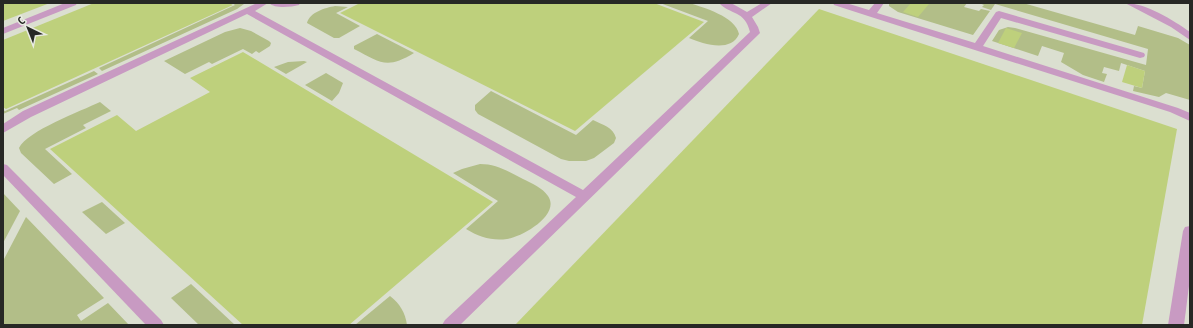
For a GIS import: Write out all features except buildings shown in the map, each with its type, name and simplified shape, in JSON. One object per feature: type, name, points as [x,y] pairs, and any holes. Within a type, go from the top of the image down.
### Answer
[{"type":"lane","points":[[3,31],[73,3]]},
{"type":"lane","points":[[3,129],[34,111],[264,3]]},
{"type":"lane","points":[[273,3],[296,3]]},
{"type":"lane","points":[[450,325],[755,33],[754,24],[747,16],[723,3]]},
{"type":"lane","points":[[747,16],[768,3]]},
{"type":"lane","points":[[837,3],[1174,110],[1190,117]]},
{"type":"lane","points":[[871,14],[880,3]]},
{"type":"lane","points":[[1129,3],[1174,25],[1190,37]]},
{"type":"lane","points":[[248,11],[585,196]]},
{"type":"lane","points":[[977,47],[999,14],[1140,55]]},
{"type":"lane","points":[[3,168],[156,325]]},
{"type":"lane","points":[[1176,325],[1190,231]]},
{"type":"shaded area","points":[[3,3],[1190,3],[1190,325],[3,325]]},
{"type":"green space","points":[[686,2],[710,10],[726,18],[737,28],[739,34],[735,40],[723,45],[709,44],[689,38],[708,21],[660,3]]},
{"type":"green space","points":[[232,3],[244,4],[237,9],[102,71],[99,68],[235,5]]},
{"type":"green space","points":[[889,3],[967,3],[964,7],[979,11],[981,9],[990,11],[973,35],[898,12],[889,6]]},
{"type":"green space","points":[[979,3],[1023,3],[1135,35],[1138,26],[1178,38],[1190,45],[1190,100],[1166,93],[1159,97],[1133,91],[1134,86],[1142,88],[1145,71],[1121,63],[1119,71],[1104,67],[1102,73],[1107,74],[1104,82],[1083,75],[1061,62],[1064,53],[1042,46],[1038,56],[992,41],[999,30],[1008,27],[1015,28],[1146,65],[1148,49],[995,4],[991,10],[982,7],[984,5]]},
{"type":"green space","points":[[335,6],[348,7],[336,13],[360,26],[339,38],[334,38],[307,23],[311,16],[315,13]]},
{"type":"green space","points":[[240,28],[251,31],[269,41],[271,43],[270,46],[259,53],[256,51],[252,54],[243,49],[212,64],[209,62],[185,74],[164,61],[225,32]]},
{"type":"green space","points":[[377,34],[414,53],[390,63],[370,58],[354,49],[354,46]]},
{"type":"green space","points":[[288,62],[307,62],[286,74],[274,67]]},
{"type":"green space","points":[[94,71],[98,74],[19,110],[17,108],[3,114],[3,110],[5,111]]},
{"type":"green space","points":[[326,73],[343,83],[339,93],[332,101],[305,85]]},
{"type":"green space","points":[[491,91],[576,135],[593,120],[613,131],[616,138],[614,143],[594,158],[586,161],[569,161],[561,159],[478,114],[475,110],[475,105]]},
{"type":"green space","points":[[100,102],[111,111],[83,125],[86,128],[45,149],[72,174],[54,184],[21,153],[19,148],[32,135],[55,122]]},
{"type":"green space","points":[[480,164],[502,168],[533,184],[543,191],[548,196],[551,203],[545,217],[530,230],[507,239],[486,238],[466,229],[498,201],[453,173]]},
{"type":"green space","points":[[3,193],[20,211],[3,243]]},
{"type":"green space","points":[[102,202],[125,223],[106,234],[82,212]]},
{"type":"green space","points":[[26,217],[104,298],[77,315],[81,321],[108,303],[129,325],[3,325],[3,261]]},
{"type":"green space","points":[[191,284],[235,325],[199,325],[171,298]]},
{"type":"green space","points":[[390,296],[402,309],[407,325],[355,325]]}]
